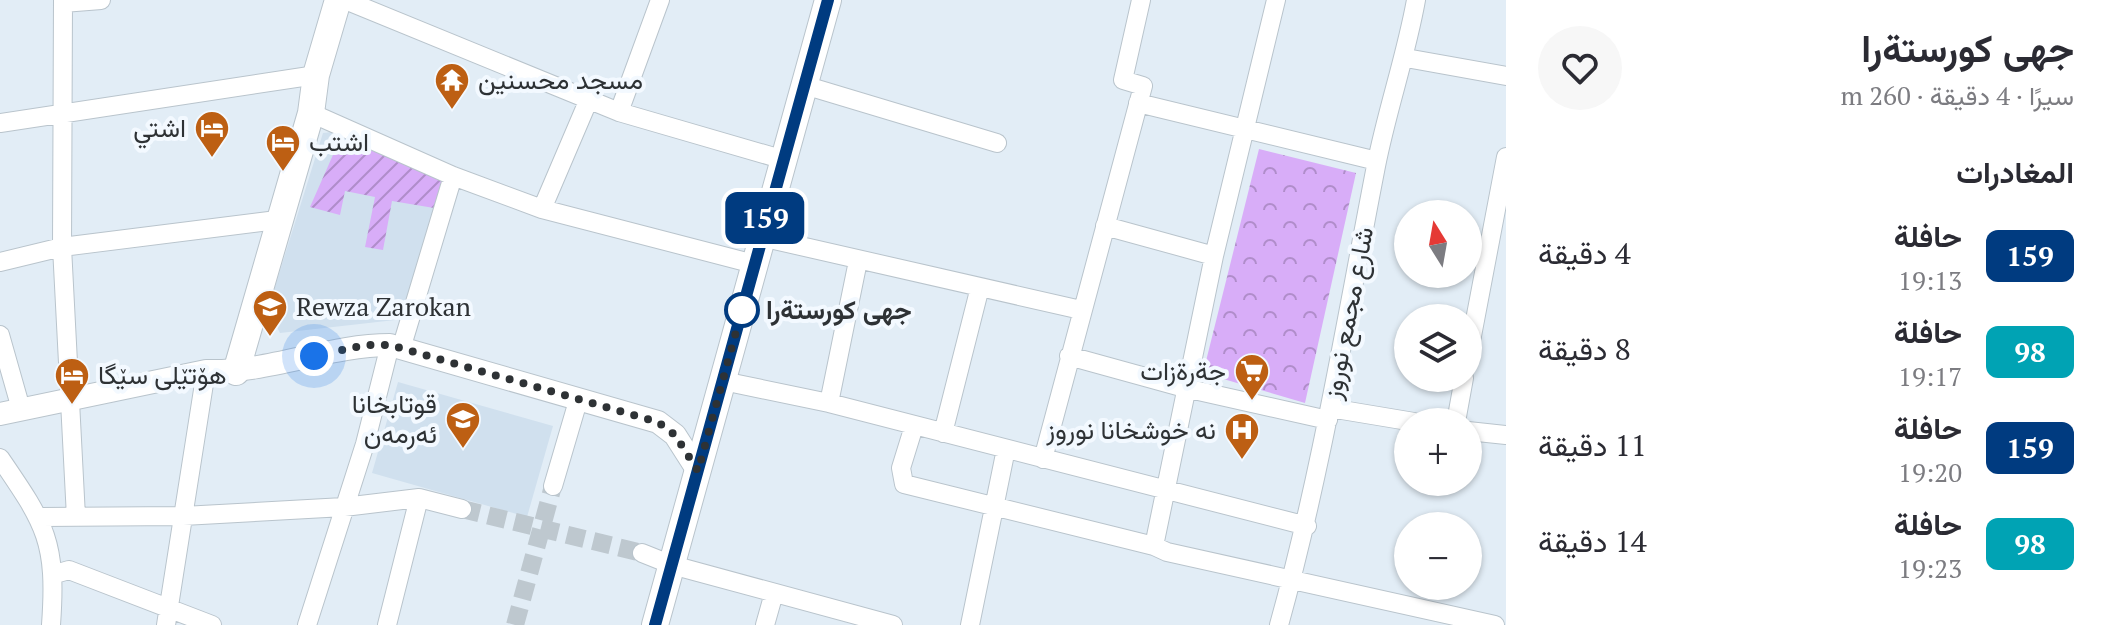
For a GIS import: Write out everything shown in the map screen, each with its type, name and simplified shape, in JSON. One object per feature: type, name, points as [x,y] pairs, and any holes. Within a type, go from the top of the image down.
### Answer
[{"type":"main road","points":[[236,372],[277,220],[311,113],[316,75],[338,0]]},
{"type":"main road","points":[[655,625],[781,159],[828,0]]},
{"type":"street","points":[[76,517],[73,399],[62,247],[63,2],[101,0]]},
{"type":"street","points":[[345,0],[619,112],[781,159]]},
{"type":"street","points":[[619,112],[660,0]]},
{"type":"street","points":[[1043,459],[1143,86],[1123,80],[1141,0]]},
{"type":"street","points":[[1154,546],[1214,256],[1276,0]]},
{"type":"street","name":"شارع مجمع نوروز","points":[[1279,625],[1307,526],[1377,161],[1406,58],[1416,0]]},
{"type":"street","points":[[1406,58],[1506,76]]},
{"type":"street","points":[[0,123],[316,75]]},
{"type":"street","points":[[804,85],[997,143]]},
{"type":"street","points":[[542,209],[589,99]]},
{"type":"street","points":[[1138,103],[1377,161]]},
{"type":"street","points":[[311,113],[453,176],[542,209],[754,264]]},
{"type":"street","points":[[1478,304],[1506,157]]},
{"type":"street","points":[[307,625],[453,176]]},
{"type":"street","points":[[0,262],[62,247],[277,220]]},
{"type":"street","points":[[1105,226],[1214,256]]},
{"type":"street","points":[[761,237],[1081,310]]},
{"type":"street","points":[[829,403],[858,261]]},
{"type":"street","points":[[943,433],[980,287]]},
{"type":"street","points":[[0,335],[10,411],[206,371],[236,372],[366,345],[396,347],[658,422],[682,443],[698,471]]},
{"type":"street","points":[[1069,356],[1185,388],[1329,414],[1394,420]]},
{"type":"street","points":[[167,618],[206,371]]},
{"type":"street","points":[[723,381],[829,403],[1307,526]]},
{"type":"street","points":[[553,486],[578,401]]},
{"type":"street","points":[[914,426],[901,468],[904,484],[1154,546],[1167,552],[1495,625]]},
{"type":"street","points":[[1482,432],[1506,435]]},
{"type":"street","points":[[970,625],[1006,449]]},
{"type":"street","points":[[0,458],[41,517],[55,574],[51,625]]},
{"type":"street","points":[[387,625],[419,498]]},
{"type":"street","points":[[41,517],[183,516],[344,507],[419,498],[462,509]]},
{"type":"street","points":[[642,553],[672,565],[884,624]]},
{"type":"street","points":[[55,574],[69,570],[167,618],[212,625]]},
{"type":"street","points":[[765,625],[774,593]]},
{"type":"shaded area","points":[[331,132],[443,177],[404,319],[280,333],[268,309],[323,133]]},
{"type":"shaded area","name":"قوتابخانا ئه‌رمه‌ن","points":[[398,382],[553,426],[527,517],[372,473]]},
{"type":"green space","points":[[340,139],[443,177],[434,208],[392,201],[383,250],[365,247],[375,197],[345,191],[340,215],[310,207]]},
{"type":"green space","points":[[1259,149],[1356,173],[1305,403],[1203,373]]},
{"type":"tunnel","points":[[515,625],[553,486]]},
{"type":"tunnel","points":[[462,509],[642,553]]},
{"type":"bus line","name":"159","points":[[655,625],[781,159],[828,0]]},
{"type":"place","name":"مسجد محسنين","points":[[452,111]]},
{"type":"place","name":"اشتي","points":[[212,159]]},
{"type":"place","name":"اشتب","points":[[283,173]]},
{"type":"place","name":"جهى كورستةرا","points":[[742,310]]},
{"type":"place","name":"Rewza Zarokan","points":[[270,338]]},
{"type":"place","name":"جةرةزات","points":[[1252,402]]},
{"type":"place","name":"هۆتێلی سێگا","points":[[72,406]]},
{"type":"place","name":"قوتابخانا ئه‌رمه‌ن","points":[[463,450]]},
{"type":"place","name":"نه خوشخانا نوروز","points":[[1242,461]]},
{"type":"route","points":[[314,356],[366,345],[390,345],[658,422],[689,451],[698,471],[742,310]]}]
